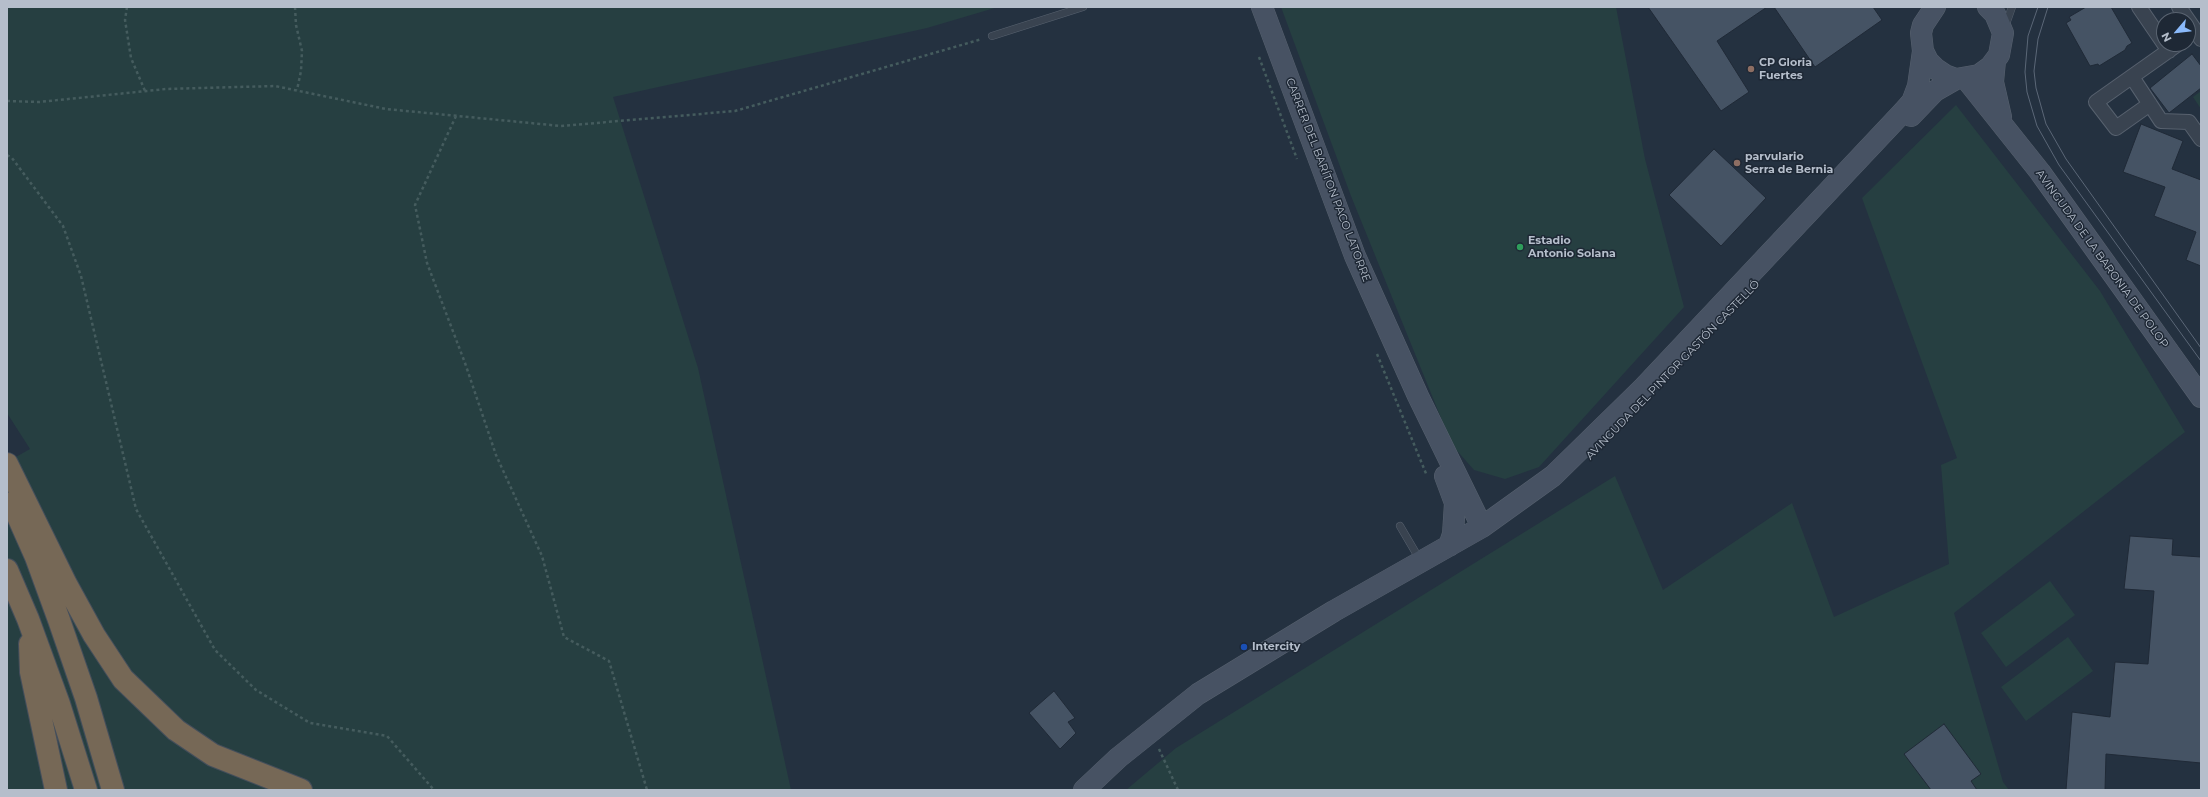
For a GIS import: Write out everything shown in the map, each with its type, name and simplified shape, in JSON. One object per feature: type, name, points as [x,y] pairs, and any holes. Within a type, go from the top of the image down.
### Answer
[{"type":"highway","points":[[7,464],[66,584],[94,635],[123,679],[176,730],[213,755],[301,790]]},
{"type":"highway","points":[[7,492],[36,557],[59,620],[86,698],[113,790]]},
{"type":"highway","points":[[7,570],[28,619],[59,704],[86,790]]},
{"type":"highway","points":[[28,619],[32,672],[56,790]]},
{"type":"main road","name":"CARRER DEL BARÍTON PACO LATORRE","points":[[1262,7],[1355,256],[1418,396],[1482,527]]},
{"type":"main road","points":[[1988,7],[1995,14],[2003,33],[2001,48],[1995,61]]},
{"type":"main road","name":"AVINGUDA DEL PINTOR GASTÓN CASTELLÓ","points":[[1093,790],[1155,741],[1208,702],[1480,534],[1482,527],[1553,476],[1644,388],[1912,102],[1918,86],[1923,51],[1921,33],[1929,10]]},
{"type":"main road","points":[[1923,51],[1928,61],[1936,70],[1946,76],[1961,79]]},
{"type":"main road","name":"AVINGUDA DEL PINTOR GASTÓN CASTELLÓ","points":[[1084,790],[1118,758],[1198,694],[1334,611],[1421,562],[1473,547],[1555,490],[1616,432],[1837,198],[1935,91],[1961,79],[1985,72],[1995,61]]},
{"type":"main road","name":"AVINGUDA DE LA BARONIA DE POLOP","points":[[1995,61],[1993,82],[2002,121]]},
{"type":"main road","name":"AVINGUDA DE LA BARONIA DE POLOP","points":[[1961,79],[2002,121],[2201,397]]},
{"type":"main road","name":"CARRER DEL BARÍTON PACO LATORRE","points":[[1418,396],[1455,503],[1455,520],[1448,553]]},
{"type":"main road","name":"AVINGUDA DEL PINTOR GASTÓN CASTELLÓ","points":[[1460,482],[1472,496],[1485,504],[1502,506],[1523,498]]},
{"type":"street","points":[[2138,7],[2156,28]]},
{"type":"street","points":[[2150,104],[2116,128],[2096,102],[2166,52]]},
{"type":"street","points":[[2132,77],[2161,121],[2189,122],[2201,139]]},
{"type":"lane","points":[[992,36],[1083,7]]},
{"type":"lane","points":[[2003,33],[2012,7]]},
{"type":"lane","points":[[1400,526],[1421,562]]},
{"type":"path","points":[[127,7],[125,20],[131,58],[145,91]]},
{"type":"path","points":[[295,7],[296,25],[302,51],[301,71],[297,90]]},
{"type":"path","points":[[7,101],[39,102],[145,91],[274,86],[386,109],[561,126],[735,111],[992,36]]},
{"type":"path","points":[[1257,50],[1282,121]]},
{"type":"path","points":[[456,116],[415,204],[427,263],[465,363],[496,455],[542,556],[564,637],[609,661],[647,790]]},
{"type":"path","points":[[7,155],[12,158],[63,226],[81,276],[136,509],[215,650],[256,690],[310,723],[387,736],[434,790]]},
{"type":"path","points":[[1155,741],[1178,790]]},
{"type":"green space","points":[[7,7],[998,7],[927,28],[613,97],[698,368],[791,790],[7,790],[7,462],[30,449],[7,413]]},
{"type":"green space","name":"Estadio Antonio Solana","points":[[1281,7],[1616,7],[1645,159],[1684,307],[1539,467],[1505,479],[1474,470],[1452,445],[1351,196]]},
{"type":"green space","points":[[2201,91],[2201,109],[2193,97]]},
{"type":"green space","points":[[1956,105],[2100,291],[2185,432],[1954,613],[2003,782],[2009,790],[1126,790],[1176,748],[1615,476],[1663,590],[1792,503],[1834,617],[1949,564],[1941,465],[1957,458],[1862,198]]},
{"type":"green space","points":[[2050,581],[2075,615],[2006,667],[1981,633]]},
{"type":"green space","points":[[2068,637],[2093,671],[2026,721],[2001,687]]},
{"type":"building","points":[[1648,7],[1767,7],[1717,41],[1749,92],[1721,111]]},
{"type":"building","points":[[1774,7],[1873,7],[1882,20],[1815,67]]},
{"type":"building","points":[[2086,7],[2111,7],[2132,43],[2127,46],[2125,50],[2099,66],[2098,64],[2090,66],[2066,23],[2071,20],[2069,17]]},
{"type":"building","points":[[2192,54],[2201,66],[2201,88],[2169,113],[2150,88]]},
{"type":"building","points":[[2141,124],[2183,141],[2172,169],[2201,180],[2201,266],[2186,260],[2196,232],[2154,216],[2165,187],[2123,172]]},
{"type":"building","points":[[1714,149],[1766,198],[1721,246],[1669,195]]},
{"type":"building","points":[[2130,536],[2173,539],[2172,555],[2201,557],[2201,763],[2106,754],[2105,790],[2066,790],[2072,712],[2110,717],[2115,662],[2148,664],[2154,591],[2124,589]]},
{"type":"building","points":[[1054,691],[1075,718],[1068,722],[1076,733],[1060,749],[1029,713]]},
{"type":"building","points":[[1944,724],[1981,774],[1971,781],[1977,790],[1931,790],[1904,754]]},
{"type":"tram line","points":[[2038,7],[2028,36],[2025,72],[2027,92],[2037,126],[2059,165],[2201,361]]},
{"type":"tram line","points":[[2048,7],[2038,39],[2034,71],[2036,88],[2046,124],[2066,159],[2201,348]]},
{"type":"place","name":"CP Gloria Fuertes","points":[[1751,69]]},
{"type":"place","name":"parvulario Serra de Bernia","points":[[1737,163]]},
{"type":"place","name":"Estadio Antonio Solana","points":[[1520,247]]},
{"type":"place","name":"Intercity","points":[[1244,647]]}]
